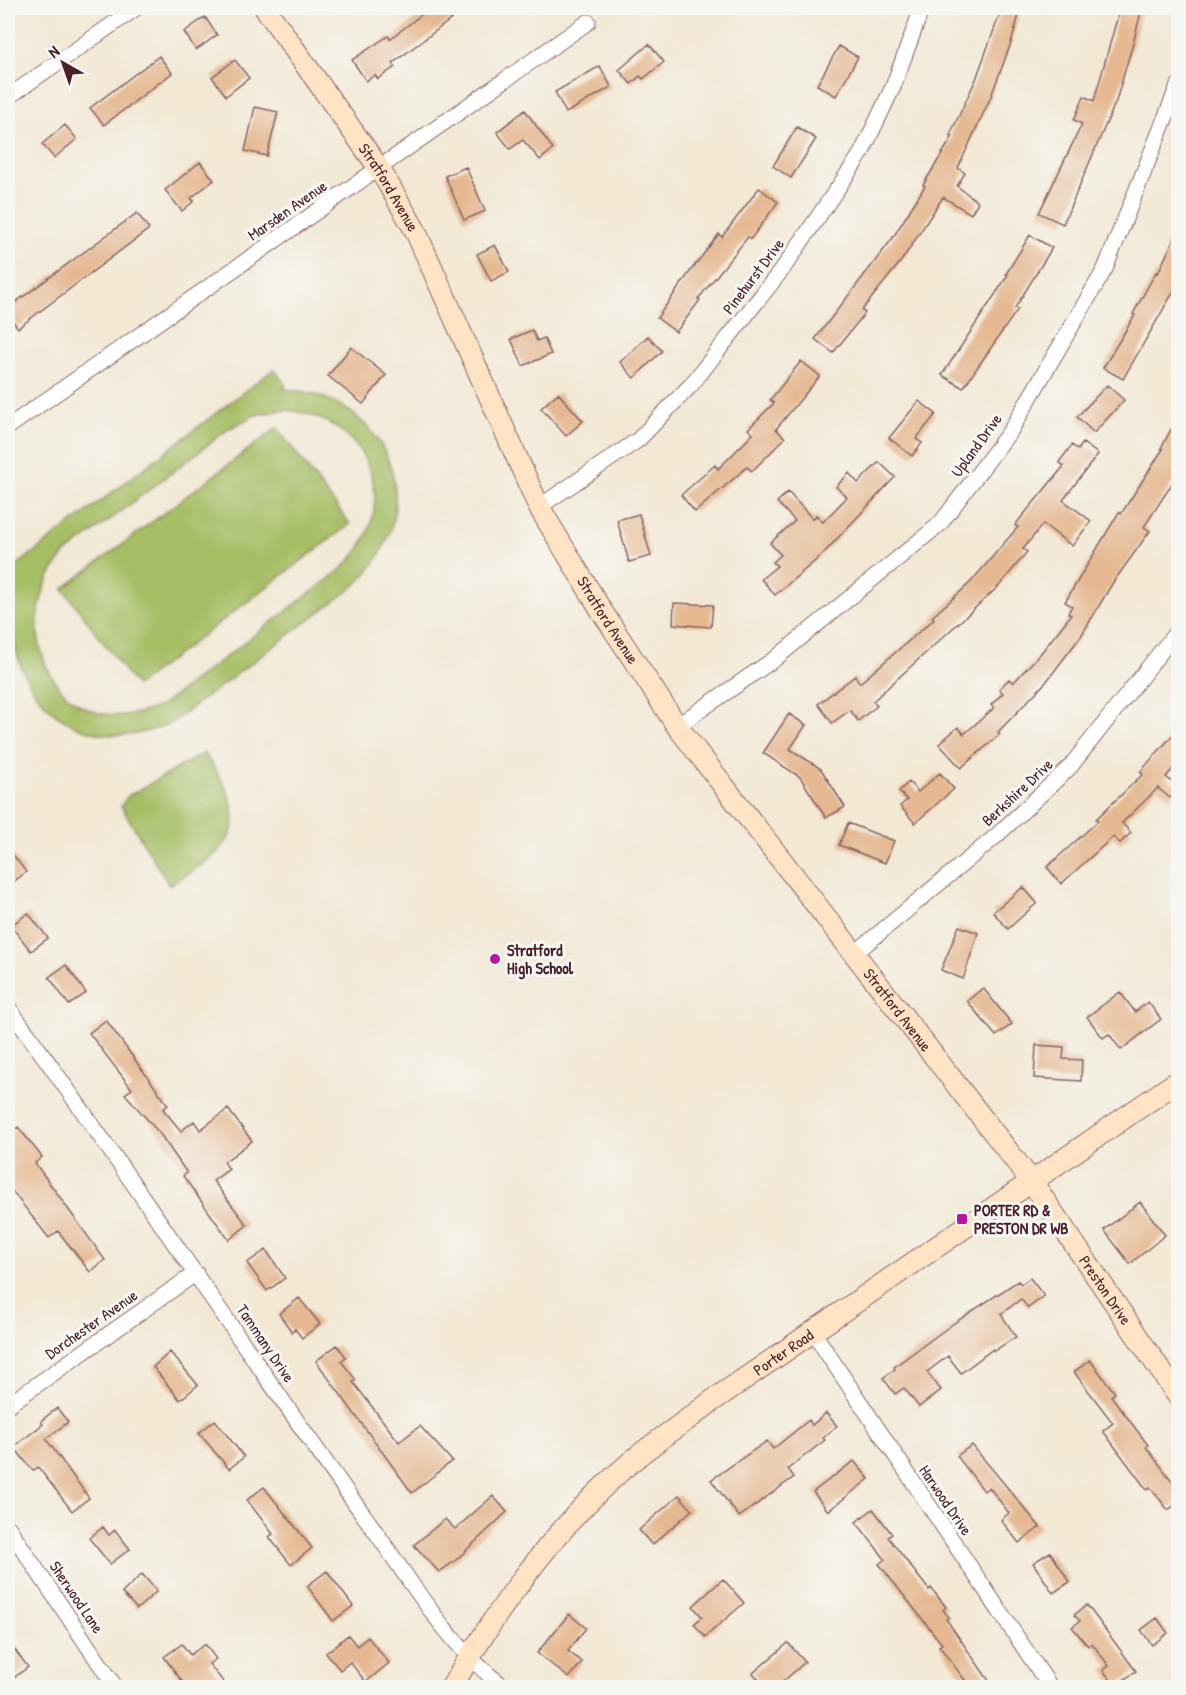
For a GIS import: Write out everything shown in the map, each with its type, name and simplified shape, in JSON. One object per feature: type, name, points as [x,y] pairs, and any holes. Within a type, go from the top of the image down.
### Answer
[{"type":"street","points":[[9,92],[136,8]]},
{"type":"street","name":"Stratford Avenue","points":[[265,8],[379,168],[416,230],[539,507],[601,610],[677,726],[1032,1182]]},
{"type":"street","name":"Pinehurst Drive","points":[[539,507],[638,440],[691,385],[784,267],[861,154],[893,87],[922,8]]},
{"type":"street","name":"Marsden Avenue","points":[[8,428],[588,22]]},
{"type":"street","name":"Upland Drive","points":[[677,726],[776,658],[940,524],[1011,430],[1105,269],[1179,86]]},
{"type":"street","name":"Berkshire Drive","points":[[854,954],[995,837],[1070,767],[1179,630]]},
{"type":"street","name":"Tammany Drive","points":[[8,1007],[196,1272],[331,1471],[468,1657],[482,1671],[506,1688]]},
{"type":"street","name":"Porter Road","points":[[451,1688],[468,1657],[511,1592],[559,1534],[598,1493],[638,1457],[813,1332],[1179,1081]]},
{"type":"street","name":"Preston Drive","points":[[1032,1182],[1179,1396]]},
{"type":"street","name":"Dorchester Avenue","points":[[8,1405],[196,1272]]},
{"type":"street","name":"Harwood Drive","points":[[813,1332],[1051,1688]]},
{"type":"street","name":"Sherwood Lane","points":[[8,1527],[116,1688]]},
{"type":"green space","points":[[274,369],[286,386],[283,389],[321,397],[352,413],[375,436],[389,464],[395,495],[391,527],[377,559],[352,588],[171,723],[137,734],[106,734],[77,727],[53,711],[33,689],[19,662],[12,630],[13,594],[8,598],[8,572]],"holes":[[[283,410],[314,416],[339,429],[358,448],[370,471],[375,496],[371,522],[360,547],[339,571],[162,705],[126,715],[95,711],[69,697],[51,675],[40,647],[38,616],[46,584],[65,554],[230,428],[255,415]]]},
{"type":"green space","points":[[277,428],[350,524],[136,686],[63,589]]},
{"type":"green space","points":[[204,753],[230,798],[234,816],[232,831],[224,845],[211,858],[169,885],[121,806],[128,796]]},
{"type":"building","points":[[430,8],[466,8],[393,63],[395,67],[378,79],[375,75],[366,81],[352,60],[388,36],[390,39]]},
{"type":"building","points":[[1002,8],[1021,8],[1011,43],[990,99],[958,168],[965,173],[957,186],[978,202],[971,214],[943,197],[902,260],[862,310],[865,313],[833,353],[815,339],[892,239],[925,186],[923,185],[953,136],[950,135],[976,79]]},
{"type":"building","points":[[1120,8],[1142,8],[1116,101],[1063,224],[1039,213],[1082,124],[1074,120],[1084,96],[1094,101]]},
{"type":"building","points":[[205,17],[217,35],[196,50],[184,32]]},
{"type":"building","points":[[649,44],[664,62],[643,79],[640,76],[631,84],[619,70]]},
{"type":"building","points":[[839,46],[858,57],[836,96],[817,85]]},
{"type":"building","points":[[159,56],[172,73],[104,125],[90,108]]},
{"type":"building","points":[[235,60],[249,78],[226,96],[212,77]]},
{"type":"building","points":[[600,66],[611,87],[566,113],[555,92]]},
{"type":"building","points":[[255,107],[278,112],[267,156],[245,151]]},
{"type":"building","points":[[525,110],[553,149],[540,160],[523,140],[510,149],[497,132]]},
{"type":"building","points":[[65,125],[77,139],[54,158],[42,144]]},
{"type":"building","points":[[797,127],[816,139],[791,178],[773,166]]},
{"type":"building","points":[[200,162],[214,180],[191,198],[194,201],[182,211],[165,190]]},
{"type":"building","points":[[466,167],[485,211],[464,220],[445,176]]},
{"type":"building","points":[[759,188],[778,202],[751,239],[748,237],[698,299],[700,300],[676,332],[657,318],[719,234],[722,237]]},
{"type":"building","points":[[137,213],[149,229],[18,328],[8,315],[8,308]]},
{"type":"building","points":[[1179,228],[1179,282],[1123,379],[1103,368],[1135,315],[1133,314],[1156,272],[1158,273]]},
{"type":"building","points":[[1030,235],[1052,248],[1015,308],[1018,309],[963,388],[942,375],[1008,275],[1006,274]]},
{"type":"building","points":[[495,245],[509,272],[491,281],[477,254]]},
{"type":"building","points":[[532,330],[537,341],[544,338],[551,354],[523,366],[511,339]]},
{"type":"building","points":[[648,336],[662,351],[634,378],[620,362]]},
{"type":"building","points":[[351,347],[386,375],[363,404],[328,376]]},
{"type":"building","points":[[801,361],[820,376],[776,429],[785,438],[752,471],[747,467],[695,512],[681,495],[715,465],[718,469],[753,434],[748,429],[774,403],[770,400]]},
{"type":"building","points":[[1107,385],[1124,400],[1094,433],[1077,417]]},
{"type":"building","points":[[558,393],[583,421],[566,436],[541,408]]},
{"type":"building","points":[[919,401],[936,414],[916,439],[922,443],[912,456],[889,438]]},
{"type":"building","points":[[1179,415],[1179,473],[1144,527],[1150,531],[1112,584],[1081,636],[1046,682],[998,732],[1000,734],[961,768],[939,744],[958,727],[964,734],[994,708],[991,705],[1003,693],[999,689],[1009,679],[1013,683],[1071,615],[1068,613],[1072,606],[1065,602],[1119,512],[1121,514],[1163,449],[1161,448]]},
{"type":"building","points":[[1083,443],[1098,454],[1063,500],[1091,521],[1072,546],[1043,524],[1023,549],[1027,552],[999,586],[873,701],[877,706],[858,721],[850,710],[832,723],[818,704],[855,676],[860,683],[934,619],[932,617],[970,583],[1018,527],[1015,525],[1064,466],[1059,462],[1072,445],[1078,450]]},
{"type":"building","points":[[879,462],[895,477],[821,556],[775,595],[761,579],[777,566],[773,562],[781,555],[770,543],[795,521],[777,502],[788,492],[813,519],[816,515],[823,522],[847,497],[836,487],[849,473],[858,483]]},
{"type":"building","points":[[639,514],[651,556],[629,562],[617,520]]},
{"type":"building","points":[[674,603],[713,605],[711,627],[673,624]]},
{"type":"building","points":[[789,714],[806,725],[790,749],[821,769],[845,807],[826,818],[800,777],[763,753]]},
{"type":"building","points":[[1179,728],[1179,762],[1166,777],[1179,788],[1170,798],[1158,788],[1122,823],[1131,833],[1120,843],[1113,837],[1061,884],[1047,867],[1098,821],[1096,819],[1143,774],[1140,772]]},
{"type":"building","points":[[940,773],[954,789],[915,823],[900,806],[907,800],[899,791],[909,782],[918,792]]},
{"type":"building","points":[[848,823],[894,841],[885,863],[839,845]]},
{"type":"building","points":[[8,848],[26,872],[8,886]]},
{"type":"building","points":[[1023,887],[1037,903],[1008,929],[993,912]]},
{"type":"building","points":[[28,913],[48,938],[31,951],[11,926]]},
{"type":"building","points":[[959,926],[978,933],[963,979],[941,970]]},
{"type":"building","points":[[66,965],[86,993],[69,1005],[49,977]]},
{"type":"building","points":[[983,988],[1012,1024],[996,1036],[967,1001]]},
{"type":"building","points":[[1120,992],[1135,1012],[1148,1002],[1161,1019],[1121,1050],[1109,1034],[1103,1038],[1087,1017]]},
{"type":"building","points":[[106,1020],[168,1105],[163,1109],[181,1131],[194,1121],[200,1130],[228,1109],[252,1141],[224,1162],[229,1169],[213,1181],[247,1225],[229,1240],[183,1176],[187,1173],[160,1134],[125,1094],[132,1089],[89,1033]]},
{"type":"building","points":[[1036,1045],[1064,1047],[1063,1059],[1082,1060],[1081,1081],[1034,1078]]},
{"type":"building","points":[[18,1127],[42,1157],[35,1163],[105,1260],[90,1272],[58,1231],[49,1238],[8,1186],[8,1135]]},
{"type":"building","points":[[1140,1202],[1165,1235],[1130,1264],[1104,1230]]},
{"type":"building","points":[[266,1250],[285,1278],[267,1291],[247,1263]]},
{"type":"building","points":[[1030,1278],[1044,1296],[1028,1308],[1021,1299],[1001,1314],[1016,1337],[994,1351],[993,1349],[961,1373],[948,1356],[927,1372],[941,1390],[919,1407],[904,1388],[895,1394],[883,1378],[895,1369],[894,1367],[954,1323],[1018,1281],[1021,1284]]},
{"type":"building","points":[[299,1298],[320,1324],[302,1338],[295,1329],[292,1332],[279,1314]]},
{"type":"building","points":[[337,1345],[346,1357],[341,1361],[356,1380],[353,1382],[399,1442],[420,1426],[452,1461],[412,1493],[316,1361]]},
{"type":"building","points":[[170,1352],[198,1385],[180,1400],[153,1367]]},
{"type":"building","points":[[1090,1360],[1115,1393],[1111,1396],[1179,1490],[1179,1502],[1168,1510],[1150,1487],[1147,1490],[1103,1431],[1113,1423],[1074,1372]]},
{"type":"building","points":[[57,1408],[68,1422],[46,1439],[89,1498],[72,1511],[38,1467],[33,1471],[14,1447],[43,1424],[41,1421]]},
{"type":"building","points":[[826,1413],[837,1426],[823,1438],[825,1440],[788,1469],[794,1477],[739,1517],[711,1480],[767,1441],[773,1449],[809,1420],[812,1425]]},
{"type":"building","points":[[215,1420],[244,1457],[229,1469],[199,1433]]},
{"type":"building","points":[[972,1445],[1040,1527],[1019,1543],[1001,1520],[1009,1513],[989,1487],[984,1491],[957,1456]]},
{"type":"building","points":[[854,1461],[869,1479],[828,1511],[813,1492]]},
{"type":"building","points":[[264,1487],[312,1548],[291,1565],[269,1537],[273,1534],[247,1500]]},
{"type":"building","points":[[679,1495],[692,1510],[652,1545],[639,1530]]},
{"type":"building","points":[[493,1496],[507,1512],[456,1560],[439,1572],[414,1545],[445,1519],[455,1529]]},
{"type":"building","points":[[873,1509],[892,1534],[888,1537],[929,1590],[931,1588],[946,1607],[943,1610],[949,1617],[946,1619],[994,1688],[971,1688],[939,1646],[942,1644],[879,1564],[885,1559],[856,1522]]},
{"type":"building","points":[[103,1527],[109,1535],[115,1530],[130,1549],[110,1564],[89,1538]]},
{"type":"building","points":[[1050,1552],[1070,1582],[1053,1593],[1033,1563]]},
{"type":"building","points":[[327,1571],[353,1606],[333,1621],[307,1586]]},
{"type":"building","points":[[142,1574],[157,1591],[137,1609],[122,1593]]},
{"type":"building","points":[[723,1579],[744,1603],[705,1637],[694,1624],[702,1617],[693,1606]]},
{"type":"building","points":[[1087,1605],[1136,1671],[1115,1686],[1103,1670],[1109,1666],[1092,1643],[1088,1646],[1072,1627],[1080,1621],[1074,1615]]},
{"type":"building","points":[[569,1614],[586,1628],[568,1651],[582,1662],[569,1678],[537,1653]]},
{"type":"building","points":[[1157,1618],[1168,1633],[1152,1645],[1141,1630]]},
{"type":"building","points":[[348,1635],[357,1646],[368,1637],[389,1663],[366,1682],[350,1662],[340,1670],[326,1653]]},
{"type":"building","points":[[8,1641],[28,1667],[8,1682]]},
{"type":"building","points":[[788,1643],[805,1662],[776,1688],[766,1688],[753,1673]]},
{"type":"building","points":[[182,1644],[190,1655],[205,1644],[216,1659],[209,1664],[228,1688],[187,1688],[164,1657]]},
{"type":"place","name":"Stratford High School","points":[[495,959]]},
{"type":"place","name":"PORTER RD & PRESTON DR WB","points":[[962,1219]]}]
